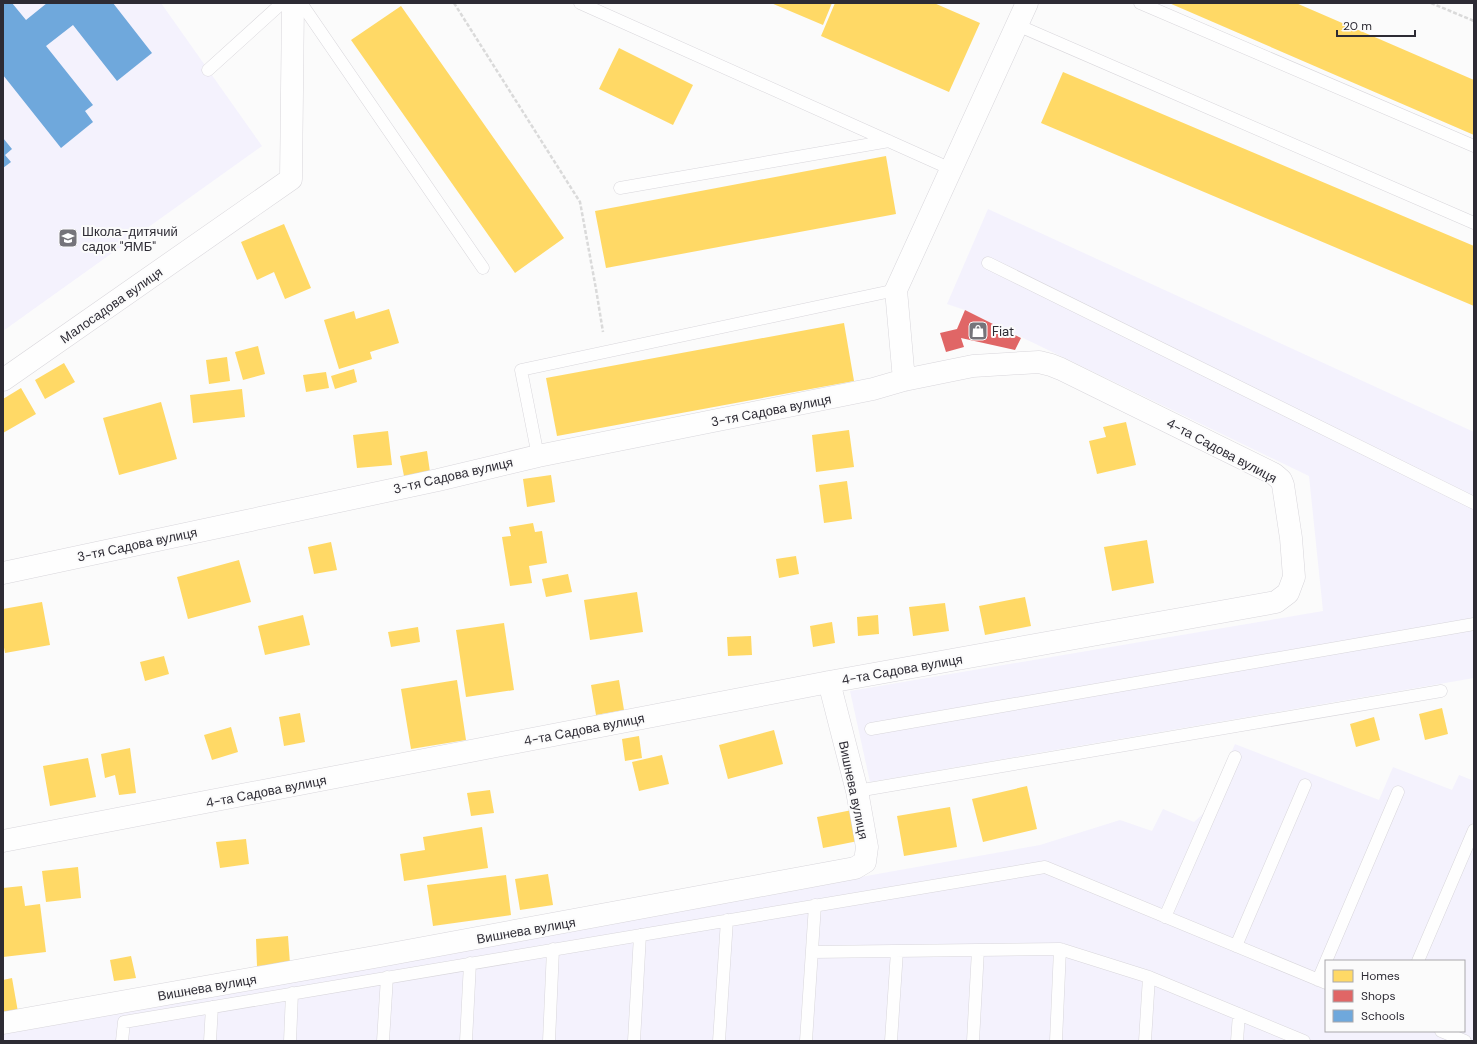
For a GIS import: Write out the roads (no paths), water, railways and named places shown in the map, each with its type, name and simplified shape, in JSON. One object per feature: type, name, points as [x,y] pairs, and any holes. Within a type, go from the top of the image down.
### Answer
[{"type":"street","name":"Малосадова вулиця","points":[[3,380],[290,179],[293,3]]},
{"type":"street","points":[[904,380],[896,290],[1026,3]]},
{"type":"street","name":"4-та Садова вулиця","points":[[3,841],[829,682],[1276,602],[1288,593],[1294,577],[1291,538],[1283,485],[1281,480],[1274,474],[1051,365],[1039,362],[972,366],[904,380]]},
{"type":"street","name":"3-тя Садова вулиця","points":[[3,573],[438,480],[538,456],[873,389],[904,380]]},
{"type":"street","name":"Вишнева вулиця","points":[[3,1023],[380,956],[855,868],[865,862],[866,847],[857,791],[829,682]]},
{"type":"lane","points":[[208,70],[282,3]]},
{"type":"lane","points":[[300,3],[483,268]]},
{"type":"lane","points":[[580,3],[951,169]]},
{"type":"lane","points":[[1140,3],[1474,146]]},
{"type":"lane","points":[[1017,25],[1474,223]]},
{"type":"lane","points":[[620,188],[889,141]]},
{"type":"lane","points":[[988,263],[1474,503]]},
{"type":"lane","points":[[538,456],[521,370],[896,290]]},
{"type":"lane","points":[[872,729],[1474,624]]},
{"type":"lane","points":[[857,791],[1441,691]]},
{"type":"lane","points":[[1165,917],[1235,757]]},
{"type":"lane","points":[[1236,946],[1305,785]]},
{"type":"lane","points":[[1331,960],[1398,792]]},
{"type":"lane","points":[[1418,960],[1474,830]]},
{"type":"lane","points":[[122,1041],[124,1022],[1045,867],[1322,982]]},
{"type":"lane","points":[[806,1041],[816,905]]},
{"type":"lane","points":[[719,1041],[727,920]]},
{"type":"lane","points":[[634,1041],[640,935]]},
{"type":"lane","points":[[549,1041],[553,949]]},
{"type":"lane","points":[[973,1041],[978,950]]},
{"type":"lane","points":[[812,952],[1060,950],[1149,977],[1304,1041]]},
{"type":"lane","points":[[1056,1041],[1060,950]]},
{"type":"lane","points":[[891,1041],[897,951]]},
{"type":"lane","points":[[466,1041],[470,963]]},
{"type":"lane","points":[[384,1041],[387,977]]},
{"type":"lane","points":[[1145,1041],[1149,977]]},
{"type":"lane","points":[[290,1041],[292,993]]},
{"type":"lane","points":[[210,1041],[212,1007]]},
{"type":"lane","points":[[1236,1041],[1239,1014]]},
{"type":"lane","points":[[1443,1032],[1465,1041]]},
{"type":"place","name":"Школа-дитячий садок \"ЯМБ\"","points":[[68,238]]},
{"type":"place","name":"Fiat","points":[[978,331]]}]
